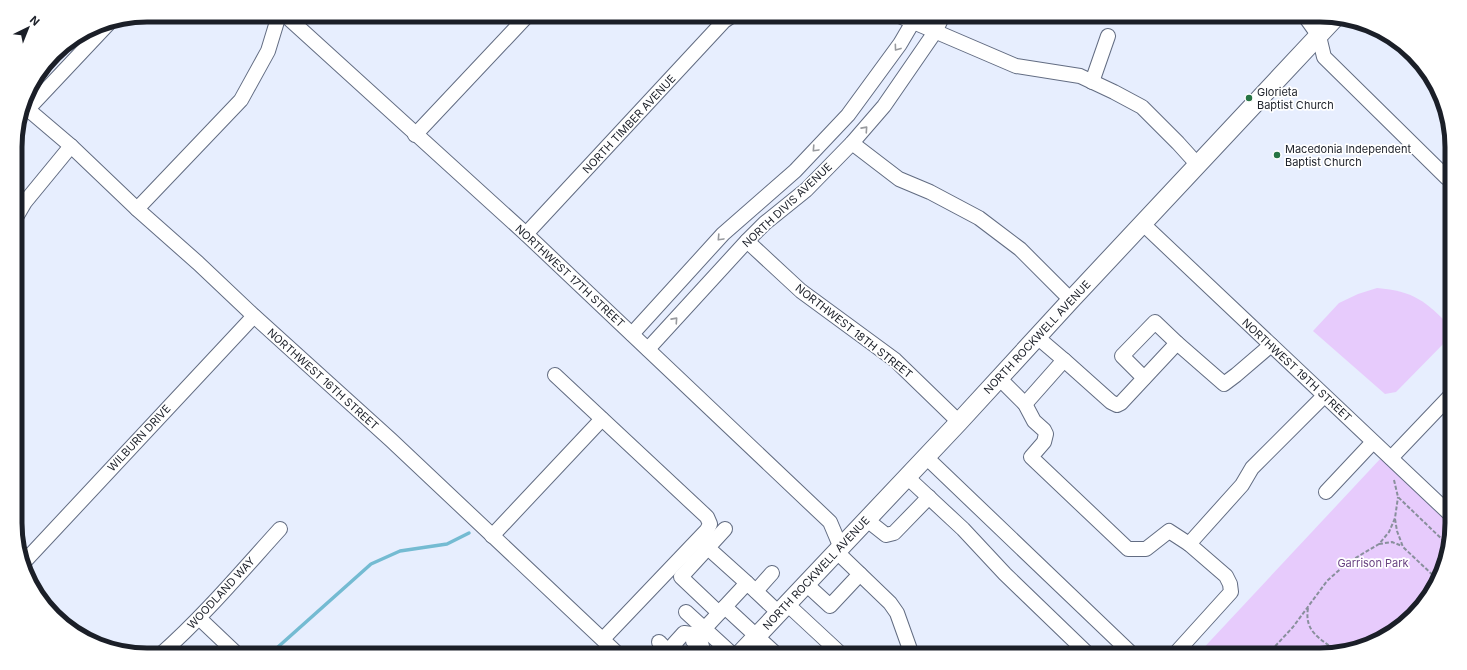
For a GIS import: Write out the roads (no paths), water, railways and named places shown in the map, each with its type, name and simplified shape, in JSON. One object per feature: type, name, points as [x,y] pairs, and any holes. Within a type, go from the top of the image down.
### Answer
[{"type":"main road","name":"NORTH ROCKWELL AVENUE","points":[[746,648],[959,422],[1197,164],[1331,22]]},
{"type":"street","points":[[137,209],[241,100],[268,51],[277,22]]},
{"type":"street","name":"NORTHWEST 17TH STREET","points":[[293,22],[415,135],[526,234],[830,522],[839,550]]},
{"type":"street","points":[[415,135],[521,22]]},
{"type":"street","name":"NORTH TIMBER AVENUE","points":[[526,234],[723,22]]},
{"type":"street","name":"NORTH DIVIS AVENUE","points":[[632,334],[723,234],[795,171],[848,115],[900,44],[913,22]]},
{"type":"street","points":[[920,22],[935,32],[1016,66],[1080,76],[1142,107],[1197,164]]},
{"type":"street","name":"NORTH DIVIS AVENUE","points":[[648,349],[747,241],[806,190],[852,142],[884,106],[935,32],[940,22]]},
{"type":"street","points":[[1309,22],[1319,36],[1324,57],[1445,172]]},
{"type":"street","points":[[31,102],[99,32]]},
{"type":"street","points":[[1092,82],[1108,36]]},
{"type":"street","name":"NORTHWEST 16TH STREET","points":[[28,109],[71,146],[137,209],[391,440],[612,648]]},
{"type":"street","points":[[852,142],[898,179],[930,192],[979,218],[1020,249],[1071,300]]},
{"type":"street","points":[[22,208],[71,146]]},
{"type":"street","name":"NORTHWEST 19TH STREET","points":[[1142,224],[1445,509]]},
{"type":"street","name":"NORTHWEST 18TH STREET","points":[[747,241],[801,291],[895,360],[959,422]]},
{"type":"street","name":"WILBURN DRIVE","points":[[27,559],[254,316]]},
{"type":"street","points":[[1144,378],[1122,356],[1155,322],[1176,343],[1224,384],[1271,345]]},
{"type":"street","points":[[1037,337],[1111,402],[1117,404],[1121,403],[1176,343]]},
{"type":"street","points":[[1025,404],[1064,360]]},
{"type":"street","points":[[555,375],[707,517],[710,524],[707,530],[603,639]]},
{"type":"street","points":[[999,378],[1025,404],[1034,420],[1046,434],[1044,442],[1031,457],[1128,549],[1146,549],[1169,531],[1189,544],[1226,576],[1230,584],[1231,592],[1180,648]]},
{"type":"street","points":[[1189,544],[1242,485],[1252,468],[1324,396]]},
{"type":"street","points":[[1391,458],[1445,401]]},
{"type":"street","points":[[492,536],[602,419]]},
{"type":"street","points":[[1326,492],[1372,442]]},
{"type":"street","points":[[926,457],[1126,648]]},
{"type":"street","points":[[907,477],[963,529],[1005,574],[1082,648]]},
{"type":"street","points":[[867,520],[886,535],[894,533],[929,497]]},
{"type":"street","name":"WOODLAND WAY","points":[[167,648],[199,618],[280,529]]},
{"type":"street","points":[[725,529],[681,577],[757,636],[770,648]]},
{"type":"street","points":[[708,548],[751,587],[783,608],[833,648]]},
{"type":"street","points":[[839,550],[860,574],[890,603],[897,613],[910,648]]},
{"type":"street","points":[[688,646],[722,610],[751,587],[772,573]]},
{"type":"street","points":[[806,584],[830,606],[860,574]]},
{"type":"street","points":[[686,612],[688,646]]},
{"type":"street","points":[[199,618],[231,648]]},
{"type":"street","points":[[659,642],[698,648]]},
{"type":"waterway","points":[[277,648],[371,564],[400,551],[447,544],[469,533]]},
{"type":"tunnel","points":[[687,648],[693,641]]},
{"type":"place","name":"Glorieta Baptist Church","points":[[1249,98]]},
{"type":"place","name":"Macedonia Independent Baptist Church","points":[[1277,155]]},
{"type":"park label","name":"Garrison Park","points":[[1373,563]]}]
